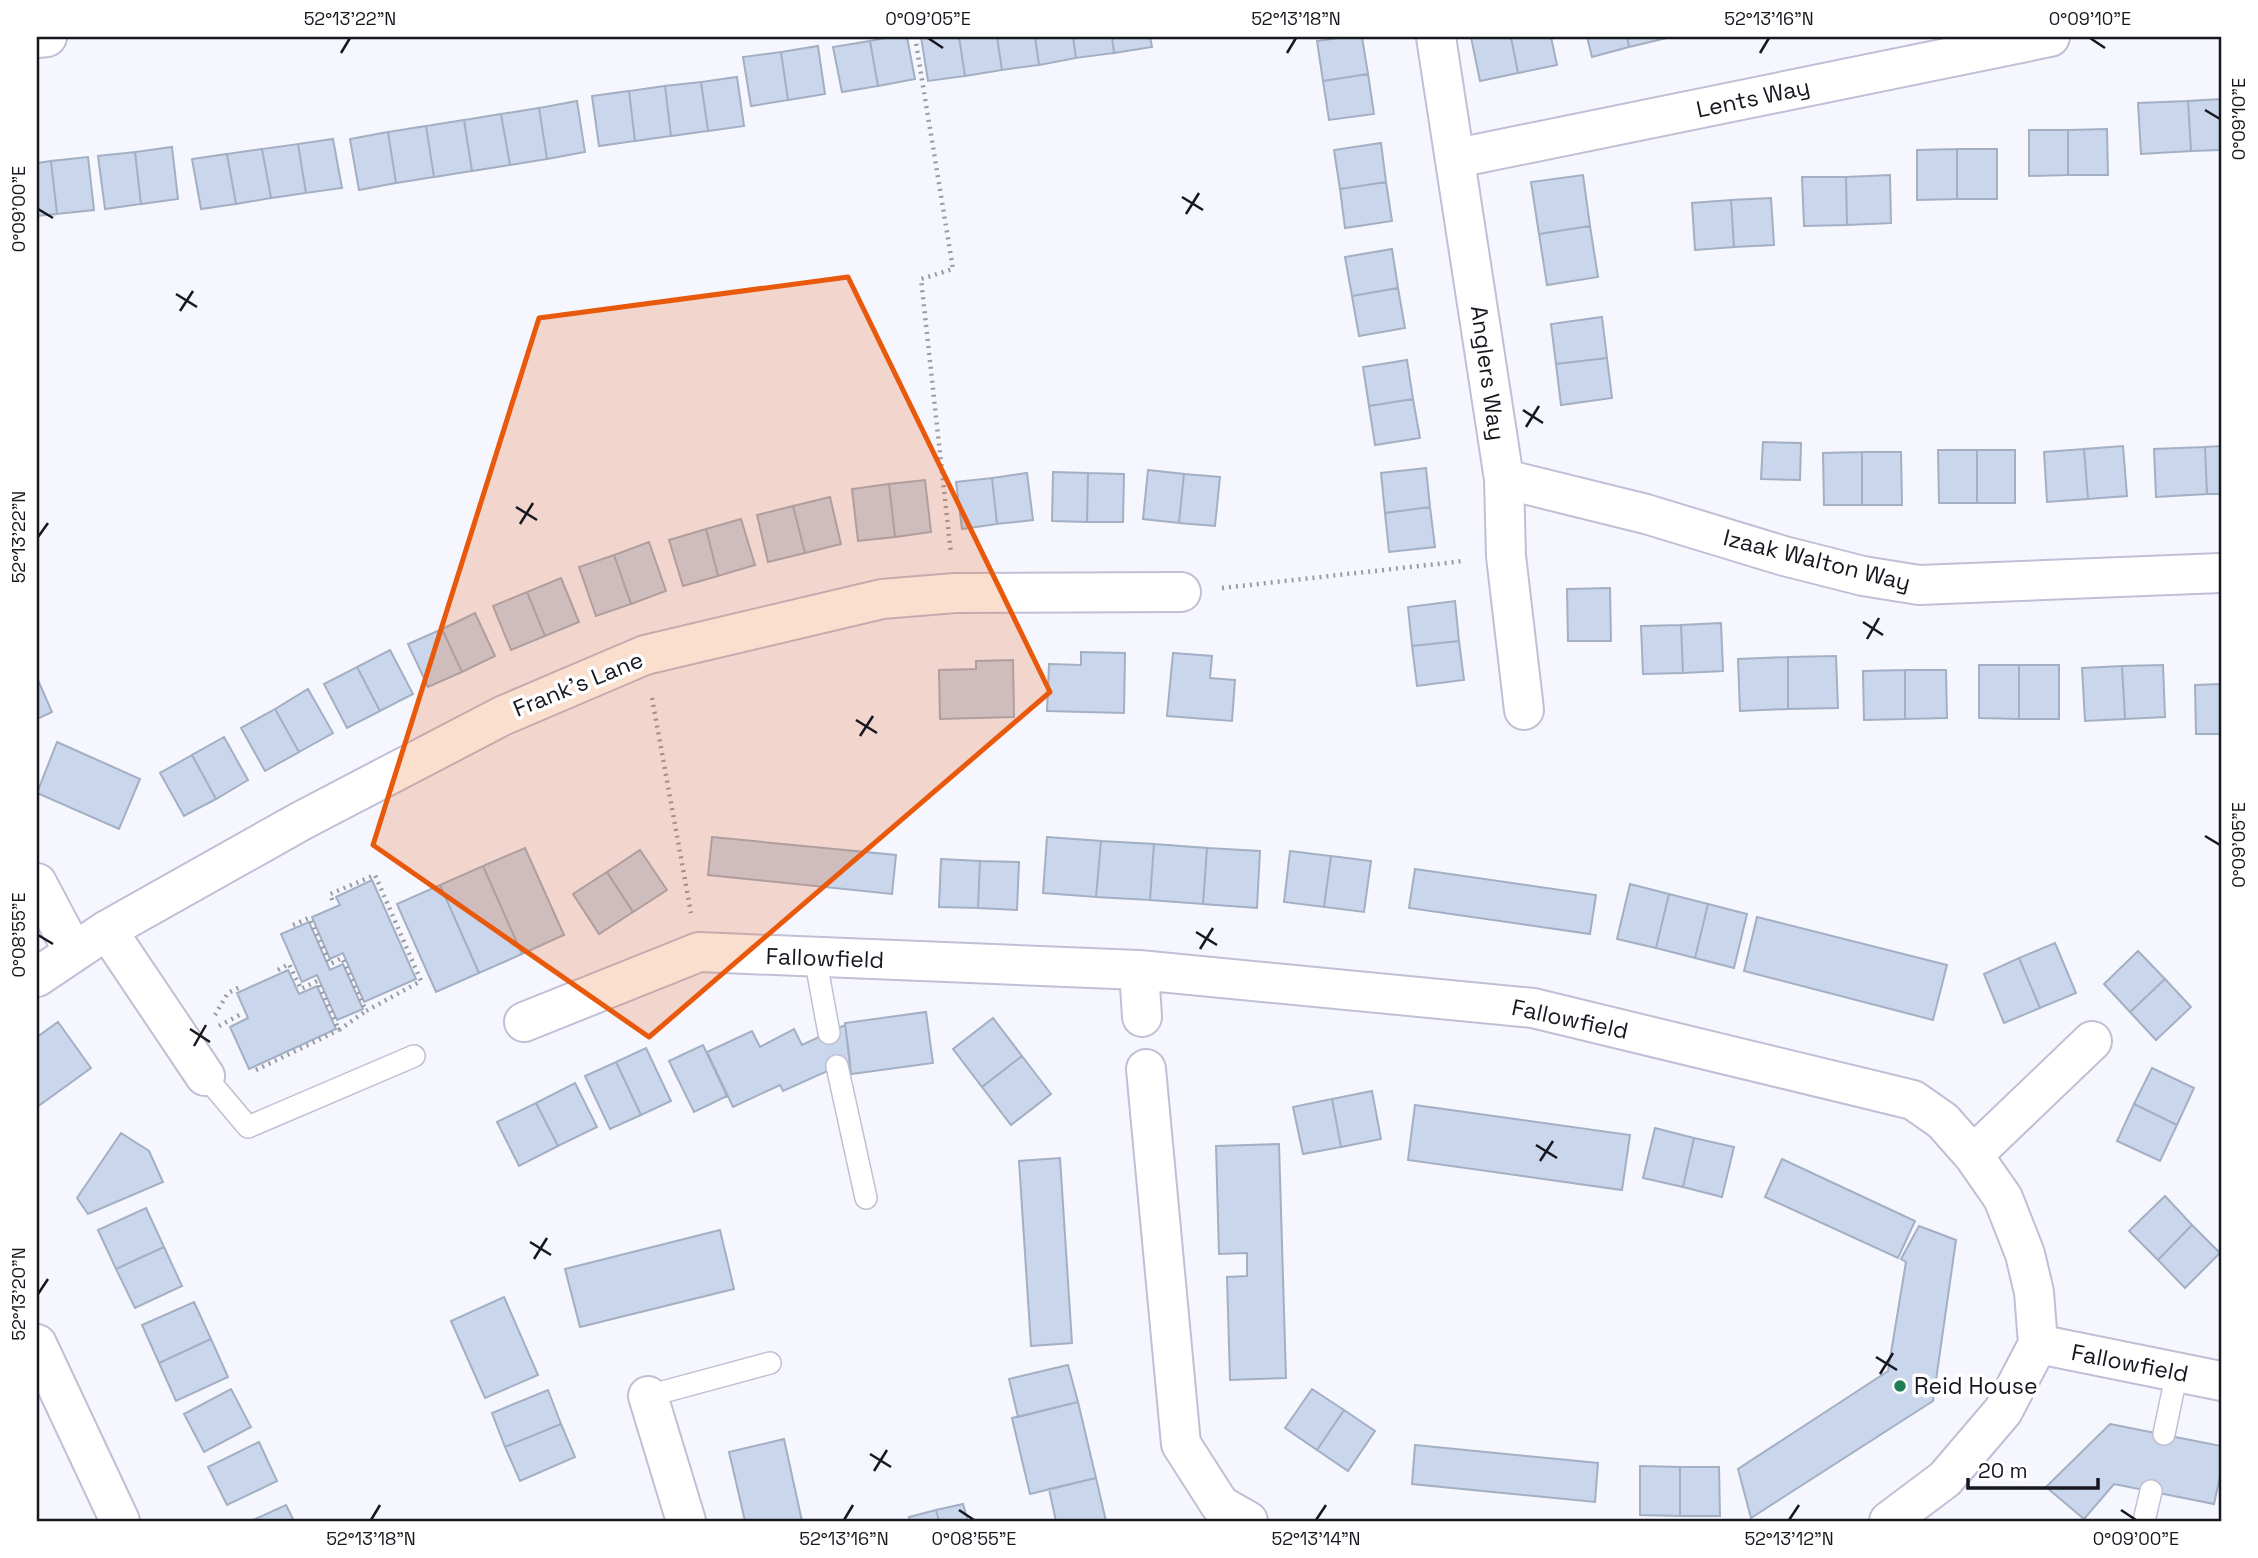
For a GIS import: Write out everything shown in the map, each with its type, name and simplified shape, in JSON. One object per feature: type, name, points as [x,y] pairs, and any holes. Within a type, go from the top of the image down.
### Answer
[{"type":"street","points":[[37,38],[47,37]]},
{"type":"street","name":"Anglers Way","points":[[1436,37],[1457,158],[1504,479],[1506,556],[1524,710]]},
{"type":"street","name":"Lents Way","points":[[1457,158],[2050,37]]},
{"type":"street","name":"Izaak Walton Way","points":[[1504,479],[1646,514],[1784,556],[1863,576],[1920,585],[2221,573]]},
{"type":"street","name":"Frank's Lane","points":[[37,977],[107,930],[301,821],[502,716],[645,655],[882,599],[955,593],[1181,592]]},
{"type":"street","points":[[37,883],[73,951]]},
{"type":"street","points":[[107,930],[205,1076]]},
{"type":"street","name":"Fallowfield","points":[[524,1022],[699,952],[1139,970],[1533,1008],[1913,1100],[1943,1121],[1973,1155],[2003,1198],[2025,1254],[2034,1292],[2038,1344],[2221,1381]]},
{"type":"street","points":[[1139,970],[1142,1017]]},
{"type":"street","points":[[1973,1155],[2092,1041]]},
{"type":"street","points":[[1146,1069],[1181,1444],[1224,1516]]},
{"type":"street","points":[[37,1344],[120,1521]]},
{"type":"street","points":[[1889,1521],[1945,1479],[2003,1411],[2038,1344]]},
{"type":"street","points":[[648,1396],[686,1521]]},
{"type":"lane","points":[[815,957],[829,1033]]},
{"type":"lane","points":[[205,1076],[248,1127],[414,1056]]},
{"type":"lane","points":[[837,1066],[866,1198]]},
{"type":"lane","points":[[648,1396],[769,1363]]},
{"type":"lane","points":[[2164,1434],[2177,1372]]},
{"type":"lane","points":[[2144,1521],[2151,1491]]},
{"type":"path","points":[[915,37],[953,269],[921,279],[955,593]]},
{"type":"path","points":[[1181,592],[1506,556]]},
{"type":"path","points":[[645,655],[699,952]]},
{"type":"path","points":[[256,1070],[339,1030],[366,1011],[421,981],[375,875],[330,894],[333,902]]},
{"type":"path","points":[[293,925],[309,918],[330,964],[342,958],[366,1011]]},
{"type":"path","points":[[278,970],[289,964],[301,989],[317,981],[339,1030]]},
{"type":"path","points":[[211,1023],[228,993],[242,986]]},
{"type":"path","points":[[218,1026],[243,1013]]},
{"type":"highlighted area","points":[[848,277],[1050,692],[649,1037],[373,845],[539,318]]},
{"type":"building","points":[[907,37],[915,79],[878,86],[870,41]]},
{"type":"building","points":[[921,37],[959,37],[965,76],[928,81]]},
{"type":"building","points":[[959,37],[997,37],[1002,70],[965,76]]},
{"type":"building","points":[[997,37],[1035,37],[1039,65],[1002,70]]},
{"type":"building","points":[[1035,37],[1073,37],[1076,58],[1039,65]]},
{"type":"building","points":[[1073,37],[1112,37],[1114,53],[1076,58]]},
{"type":"building","points":[[1112,37],[1150,37],[1152,47],[1114,53]]},
{"type":"building","points":[[1362,37],[1368,74],[1323,81],[1317,41]]},
{"type":"building","points":[[1471,37],[1511,37],[1518,73],[1480,81]]},
{"type":"building","points":[[1511,37],[1551,37],[1557,65],[1518,73]]},
{"type":"building","points":[[1587,37],[1627,37],[1629,47],[1592,57]]},
{"type":"building","points":[[1627,37],[1667,37],[1667,38],[1629,47]]},
{"type":"building","points":[[870,41],[878,86],[842,92],[833,47]]},
{"type":"building","points":[[818,46],[825,94],[788,100],[781,52]]},
{"type":"building","points":[[781,52],[788,100],[751,106],[743,57]]},
{"type":"building","points":[[1368,74],[1374,114],[1329,120],[1323,81]]},
{"type":"building","points":[[737,77],[744,126],[708,131],[701,82]]},
{"type":"building","points":[[701,82],[708,131],[671,136],[665,86]]},
{"type":"building","points":[[665,86],[671,136],[635,141],[629,91]]},
{"type":"building","points":[[629,91],[635,141],[599,146],[592,96]]},
{"type":"building","points":[[2221,99],[2221,150],[2191,151],[2188,101]]},
{"type":"building","points":[[577,101],[585,152],[547,159],[539,108]]},
{"type":"building","points":[[2188,101],[2191,151],[2141,154],[2138,103]]},
{"type":"building","points":[[539,108],[547,159],[510,165],[501,114]]},
{"type":"building","points":[[501,114],[510,165],[472,171],[464,120]]},
{"type":"building","points":[[464,120],[472,171],[434,177],[426,126]]},
{"type":"building","points":[[426,126],[434,177],[396,183],[388,132]]},
{"type":"building","points":[[2107,129],[2108,175],[2068,175],[2068,130]]},
{"type":"building","points":[[2029,130],[2068,130],[2068,175],[2029,176]]},
{"type":"building","points":[[388,132],[396,183],[359,190],[350,139]]},
{"type":"building","points":[[333,139],[342,188],[306,193],[298,144]]},
{"type":"building","points":[[1381,143],[1386,182],[1340,189],[1334,150]]},
{"type":"building","points":[[298,144],[306,193],[271,198],[262,149]]},
{"type":"building","points":[[172,147],[178,199],[141,204],[135,152]]},
{"type":"building","points":[[262,149],[271,198],[236,204],[227,154]]},
{"type":"building","points":[[1957,149],[1957,199],[1917,200],[1917,150]]},
{"type":"building","points":[[1957,149],[1997,149],[1997,199],[1957,199]]},
{"type":"building","points":[[135,152],[141,204],[105,209],[98,156]]},
{"type":"building","points":[[227,154],[236,204],[201,209],[192,159]]},
{"type":"building","points":[[88,157],[94,210],[57,214],[51,161]]},
{"type":"building","points":[[51,161],[57,214],[37,216],[37,163]]},
{"type":"building","points":[[1583,175],[1590,226],[1539,234],[1531,182]]},
{"type":"building","points":[[1890,175],[1891,223],[1847,225],[1846,177]]},
{"type":"building","points":[[1802,177],[1846,177],[1847,225],[1804,226]]},
{"type":"building","points":[[1386,182],[1392,221],[1345,228],[1340,189]]},
{"type":"building","points":[[1771,198],[1774,245],[1734,247],[1731,200]]},
{"type":"building","points":[[1731,200],[1734,247],[1695,250],[1692,203]]},
{"type":"building","points":[[1590,226],[1598,277],[1547,285],[1539,234]]},
{"type":"building","points":[[1392,249],[1398,288],[1352,296],[1345,257]]},
{"type":"building","points":[[1398,288],[1405,328],[1359,336],[1352,296]]},
{"type":"building","points":[[1602,317],[1607,358],[1556,364],[1551,324]]},
{"type":"building","points":[[1607,358],[1612,398],[1561,405],[1556,364]]},
{"type":"building","points":[[1407,360],[1413,399],[1369,406],[1363,367]]},
{"type":"building","points":[[1413,399],[1420,438],[1375,445],[1369,406]]},
{"type":"building","points":[[1763,442],[1801,443],[1800,480],[1761,479]]},
{"type":"building","points":[[2123,446],[2127,496],[2088,499],[2084,449]]},
{"type":"building","points":[[2221,446],[2221,494],[2207,494],[2205,447]]},
{"type":"building","points":[[2205,447],[2207,494],[2156,497],[2154,449]]},
{"type":"building","points":[[2084,449],[2088,499],[2047,502],[2044,452]]},
{"type":"building","points":[[1938,450],[1977,450],[1977,503],[1939,503]]},
{"type":"building","points":[[1977,450],[2015,450],[2015,503],[1977,503]]},
{"type":"building","points":[[1862,452],[1901,452],[1902,505],[1862,505]]},
{"type":"building","points":[[1862,452],[1862,505],[1824,505],[1823,453]]},
{"type":"building","points":[[1426,468],[1430,507],[1385,513],[1381,473]]},
{"type":"building","points":[[1148,470],[1184,474],[1179,523],[1143,519]]},
{"type":"building","points":[[1053,472],[1088,473],[1087,522],[1052,521]]},
{"type":"building","points":[[1027,473],[1033,520],[997,524],[992,478]]},
{"type":"building","points":[[1088,473],[1124,474],[1123,522],[1087,522]]},
{"type":"building","points":[[1184,474],[1220,477],[1215,526],[1179,523]]},
{"type":"building","points":[[992,478],[997,524],[962,529],[956,482]]},
{"type":"building","points":[[925,480],[931,532],[895,537],[889,484]]},
{"type":"building","points":[[889,484],[895,537],[858,541],[852,489]]},
{"type":"building","points":[[830,497],[841,544],[805,553],[793,506]]},
{"type":"building","points":[[793,506],[805,553],[768,562],[757,515]]},
{"type":"building","points":[[1430,507],[1435,547],[1389,552],[1385,513]]},
{"type":"building","points":[[741,519],[755,565],[718,576],[706,529]]},
{"type":"building","points":[[706,529],[718,576],[683,586],[669,540]]},
{"type":"building","points":[[649,542],[666,591],[631,604],[614,555]]},
{"type":"building","points":[[614,555],[631,604],[596,616],[579,567]]},
{"type":"building","points":[[561,578],[579,622],[545,636],[527,592]]},
{"type":"building","points":[[1610,588],[1611,641],[1568,641],[1567,589]]},
{"type":"building","points":[[527,592],[545,636],[511,650],[493,606]]},
{"type":"building","points":[[1455,601],[1459,641],[1412,646],[1408,607]]},
{"type":"building","points":[[475,613],[495,656],[462,672],[442,629]]},
{"type":"building","points":[[1721,623],[1723,671],[1683,673],[1681,625]]},
{"type":"building","points":[[1681,625],[1683,673],[1643,674],[1641,626]]},
{"type":"building","points":[[442,629],[462,672],[428,687],[408,644]]},
{"type":"building","points":[[1459,641],[1464,680],[1417,686],[1412,646]]},
{"type":"building","points":[[390,650],[413,694],[380,711],[357,667]]},
{"type":"building","points":[[1081,652],[1125,653],[1124,713],[1047,711],[1049,664],[1081,665]]},
{"type":"building","points":[[1173,653],[1212,656],[1210,678],[1235,680],[1232,721],[1167,716]]},
{"type":"building","points":[[1836,656],[1838,708],[1788,709],[1788,657]]},
{"type":"building","points":[[1788,657],[1788,709],[1740,711],[1738,659]]},
{"type":"building","points":[[1013,660],[1014,717],[940,719],[939,670],[976,669],[976,661]]},
{"type":"building","points":[[1979,665],[2019,665],[2019,719],[1979,718]]},
{"type":"building","points":[[2019,665],[2059,665],[2059,719],[2019,719]]},
{"type":"building","points":[[2163,665],[2165,717],[2125,719],[2122,666]]},
{"type":"building","points":[[2122,666],[2125,719],[2085,721],[2082,668]]},
{"type":"building","points":[[357,667],[380,711],[347,728],[324,684]]},
{"type":"building","points":[[1905,670],[1946,670],[1947,718],[1905,719]]},
{"type":"building","points":[[1905,670],[1905,719],[1864,720],[1863,671]]},
{"type":"building","points":[[37,678],[52,712],[37,719]]},
{"type":"building","points":[[2221,684],[2221,734],[2196,734],[2195,685]]},
{"type":"building","points":[[308,689],[333,733],[299,752],[275,709]]},
{"type":"building","points":[[275,709],[299,752],[265,771],[241,728]]},
{"type":"building","points":[[224,737],[248,780],[216,799],[192,755]]},
{"type":"building","points":[[57,742],[140,779],[119,829],[37,793]]},
{"type":"building","points":[[192,755],[216,799],[184,816],[160,773]]},
{"type":"building","points":[[712,837],[896,855],[892,894],[708,875]]},
{"type":"building","points":[[1047,837],[1101,841],[1096,897],[1043,893]]},
{"type":"building","points":[[1101,841],[1154,844],[1150,900],[1096,897]]},
{"type":"building","points":[[1154,844],[1207,848],[1203,904],[1150,900]]},
{"type":"building","points":[[525,848],[564,935],[522,954],[483,866]]},
{"type":"building","points":[[1207,848],[1260,851],[1257,908],[1203,904]]},
{"type":"building","points":[[640,850],[667,890],[633,912],[607,872]]},
{"type":"building","points":[[1290,851],[1331,856],[1324,907],[1284,902]]},
{"type":"building","points":[[1331,856],[1371,861],[1364,912],[1324,907]]},
{"type":"building","points":[[941,859],[980,861],[978,908],[939,907]]},
{"type":"building","points":[[980,861],[1019,862],[1017,910],[978,908]]},
{"type":"building","points":[[483,866],[522,954],[479,973],[440,885]]},
{"type":"building","points":[[1415,869],[1596,895],[1590,934],[1409,908]]},
{"type":"building","points":[[607,872],[633,912],[599,934],[573,894]]},
{"type":"building","points":[[372,880],[416,979],[364,1002],[343,953],[330,959],[312,917],[340,905],[336,897]]},
{"type":"building","points":[[1630,884],[1669,894],[1656,948],[1617,939]]},
{"type":"building","points":[[440,885],[479,973],[436,992],[397,904]]},
{"type":"building","points":[[1669,894],[1708,904],[1695,958],[1656,948]]},
{"type":"building","points":[[1708,904],[1747,914],[1734,968],[1695,958]]},
{"type":"building","points":[[1757,917],[1947,965],[1933,1020],[1744,971]]},
{"type":"building","points":[[309,922],[330,970],[343,964],[363,1009],[337,1020],[317,975],[302,982],[281,934]]},
{"type":"building","points":[[2055,943],[2076,993],[2040,1008],[2019,958]]},
{"type":"building","points":[[2138,951],[2165,979],[2130,1012],[2104,984]]},
{"type":"building","points":[[2019,958],[2040,1008],[2004,1023],[1984,974]]},
{"type":"building","points":[[288,970],[299,994],[317,986],[336,1029],[249,1069],[230,1027],[248,1018],[237,993]]},
{"type":"building","points":[[2165,979],[2191,1007],[2156,1040],[2130,1012]]},
{"type":"building","points":[[926,1012],[933,1063],[851,1074],[845,1023]]},
{"type":"building","points":[[993,1018],[1022,1056],[982,1087],[953,1049]]},
{"type":"building","points":[[58,1022],[91,1068],[37,1107],[37,1037]]},
{"type":"building","points":[[845,1025],[850,1061],[783,1091],[780,1085],[733,1107],[707,1052],[752,1031],[760,1047],[794,1029],[802,1045]]},
{"type":"building","points":[[703,1045],[727,1096],[694,1112],[669,1061]]},
{"type":"building","points":[[646,1048],[671,1101],[641,1115],[616,1062]]},
{"type":"building","points":[[1022,1056],[1051,1094],[1011,1125],[982,1087]]},
{"type":"building","points":[[616,1062],[641,1115],[610,1129],[585,1076]]},
{"type":"building","points":[[2152,1068],[2194,1088],[2177,1125],[2134,1104]]},
{"type":"building","points":[[575,1083],[597,1127],[558,1146],[536,1103]]},
{"type":"building","points":[[1372,1091],[1381,1139],[1341,1147],[1332,1099]]},
{"type":"building","points":[[1332,1099],[1341,1147],[1303,1154],[1293,1107]]},
{"type":"building","points":[[536,1103],[558,1146],[519,1166],[497,1122]]},
{"type":"building","points":[[2134,1104],[2177,1125],[2160,1161],[2117,1141]]},
{"type":"building","points":[[1415,1105],[1630,1135],[1622,1190],[1408,1160]]},
{"type":"building","points":[[1655,1128],[1694,1138],[1683,1187],[1643,1178]]},
{"type":"building","points":[[121,1133],[149,1151],[163,1182],[88,1214],[77,1198]]},
{"type":"building","points":[[1694,1138],[1734,1147],[1722,1197],[1683,1187]]},
{"type":"building","points":[[1279,1144],[1286,1378],[1230,1380],[1227,1277],[1247,1276],[1247,1253],[1219,1254],[1216,1146]]},
{"type":"building","points":[[1060,1158],[1072,1343],[1031,1346],[1019,1161]]},
{"type":"building","points":[[1782,1159],[1915,1221],[1898,1258],[1765,1197]]},
{"type":"building","points":[[2165,1196],[2192,1225],[2158,1260],[2129,1231]]},
{"type":"building","points":[[146,1208],[164,1247],[116,1269],[98,1230]]},
{"type":"building","points":[[2192,1225],[2220,1253],[2185,1288],[2158,1260]]},
{"type":"building","name":"Reid House","points":[[1919,1226],[1956,1240],[1933,1401],[1751,1518],[1738,1469],[1888,1371],[1906,1262],[1901,1259]]},
{"type":"building","points":[[720,1230],[734,1289],[580,1327],[565,1269]]},
{"type":"building","points":[[164,1247],[182,1286],[135,1308],[116,1269]]},
{"type":"building","points":[[504,1297],[538,1375],[485,1398],[451,1321]]},
{"type":"building","points":[[194,1302],[211,1339],[159,1363],[142,1325]]},
{"type":"building","points":[[211,1339],[228,1377],[176,1401],[159,1363]]},
{"type":"building","points":[[1068,1365],[1078,1402],[1018,1417],[1009,1379]]},
{"type":"building","points":[[231,1389],[251,1427],[204,1452],[184,1414]]},
{"type":"building","points":[[1312,1389],[1344,1410],[1317,1450],[1285,1428]]},
{"type":"building","points":[[548,1390],[561,1424],[505,1447],[492,1413]]},
{"type":"building","points":[[1078,1402],[1096,1478],[1030,1494],[1012,1418]]},
{"type":"building","points":[[1344,1410],[1375,1431],[1348,1471],[1317,1450]]},
{"type":"building","points":[[561,1424],[575,1457],[520,1481],[505,1447]]},
{"type":"building","points":[[2110,1424],[2221,1446],[2221,1472],[2214,1504],[2114,1484],[2084,1519],[2046,1487]]},
{"type":"building","points":[[784,1439],[802,1521],[745,1521],[729,1452]]},
{"type":"building","points":[[259,1442],[277,1481],[227,1505],[208,1467]]},
{"type":"building","points":[[1415,1445],[1598,1463],[1595,1502],[1412,1484]]},
{"type":"building","points":[[1640,1466],[1680,1467],[1680,1516],[1640,1515]]},
{"type":"building","points":[[1680,1467],[1719,1467],[1720,1516],[1680,1516]]},
{"type":"building","points":[[1096,1478],[1106,1521],[1056,1521],[1049,1489]]},
{"type":"building","points":[[963,1504],[968,1521],[939,1521],[936,1510]]},
{"type":"building","points":[[286,1505],[294,1521],[251,1521]]},
{"type":"building","points":[[936,1510],[939,1521],[910,1521],[909,1517]]},
{"type":"place","name":"Reid House","points":[[1900,1386]]}]
